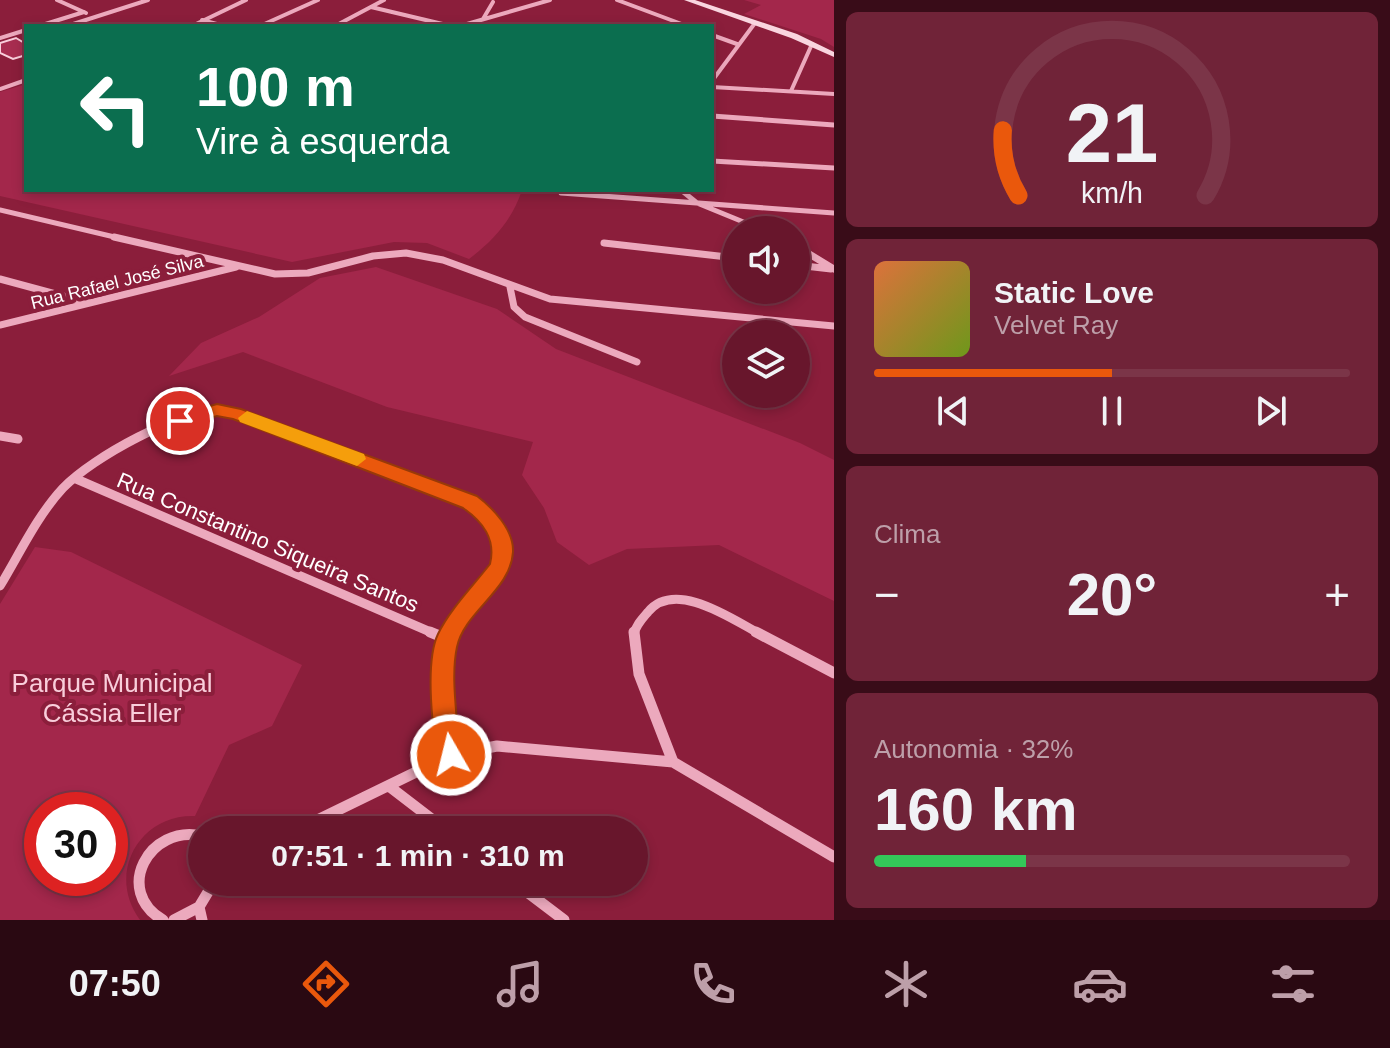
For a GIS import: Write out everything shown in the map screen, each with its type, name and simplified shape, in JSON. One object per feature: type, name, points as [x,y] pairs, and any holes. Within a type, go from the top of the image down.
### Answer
[{"type":"street","points":[[57,0],[96,17]]},
{"type":"street","points":[[73,24],[146,0]]},
{"type":"street","points":[[195,24],[246,0]]},
{"type":"street","points":[[264,24],[318,0]]},
{"type":"street","points":[[341,24],[384,0]]},
{"type":"street","points":[[467,24],[550,0]]},
{"type":"street","points":[[617,0],[682,24]]},
{"type":"street","points":[[688,0],[812,44],[834,55]]},
{"type":"street","points":[[483,19],[493,2]]},
{"type":"street","points":[[371,7],[443,24]]},
{"type":"street","points":[[45,24],[84,12]]},
{"type":"street","points":[[201,20],[216,24]]},
{"type":"street","points":[[714,81],[737,44],[755,23]]},
{"type":"street","points":[[0,38],[24,32]]},
{"type":"street","points":[[714,36],[737,44]]},
{"type":"street","points":[[791,91],[812,44]]},
{"type":"street","points":[[0,89],[24,81]]},
{"type":"street","points":[[714,84],[834,94]]},
{"type":"street","points":[[714,116],[834,125]]},
{"type":"street","points":[[714,161],[834,168]]},
{"type":"street","points":[[683,192],[697,203],[729,216]]},
{"type":"street","points":[[561,193],[834,213]]},
{"type":"street","points":[[0,210],[285,275],[390,253],[424,256],[548,299],[597,306],[775,317],[834,326]]},
{"type":"street","points":[[604,243],[722,256]]},
{"type":"street","points":[[810,254],[834,269]]},
{"type":"street","name":"Rua Rafael José Silva","points":[[0,325],[240,266]]},
{"type":"street","points":[[810,266],[834,269]]},
{"type":"street","points":[[0,279],[90,303]]},
{"type":"street","points":[[510,287],[514,307],[525,317],[637,362]]},
{"type":"street","name":"Rua Constantino Siqueira Santos","points":[[0,586],[53,501],[74,478],[99,460],[164,427],[217,410],[235,413],[470,502],[492,523],[503,550],[499,568],[447,639],[74,478]]},
{"type":"street","points":[[0,436],[18,439]]},
{"type":"street","points":[[673,762],[639,674],[633,643],[635,628],[653,606],[673,600],[703,604],[834,673]]},
{"type":"street","points":[[447,639],[443,664],[445,724],[451,755]]},
{"type":"street","points":[[327,816],[451,755],[497,746],[673,762],[834,857]]},
{"type":"street","points":[[390,787],[428,816]]},
{"type":"street","points":[[163,920],[153,917],[142,905],[138,888],[141,870],[149,852],[162,839],[188,831]]},
{"type":"street","points":[[532,896],[564,920]]},
{"type":"street","points":[[174,920],[201,913]]},
{"type":"green space","points":[[744,0],[834,0],[834,47],[821,39],[744,14],[761,5]]},
{"type":"green space","points":[[24,85],[24,192],[521,192],[501,229],[469,259],[427,243],[394,242],[292,262],[0,196],[0,92]]},
{"type":"green space","points":[[376,267],[497,309],[556,349],[800,443],[834,460],[834,601],[719,545],[627,549],[589,565],[557,542],[544,508],[522,475],[533,442],[387,407],[243,352],[169,376],[201,343],[259,317],[320,278]]},
{"type":"green space","name":"Parque Municipal Cássia Eller","points":[[35,547],[71,552],[302,665],[272,726],[229,745],[195,816],[175,818],[158,825],[144,836],[128,866],[128,792],[24,792],[24,896],[128,896],[128,893],[140,920],[0,920],[0,604]]},
{"type":"building","points":[[16,38],[24,43],[24,56],[13,59],[0,53],[0,43]]},
{"type":"slow traffic","points":[[247,418],[357,459]]},
{"type":"route","points":[[180,421],[217,410],[235,413],[470,502],[492,523],[503,550],[499,568],[447,639],[443,664],[445,724],[451,755]]}]
